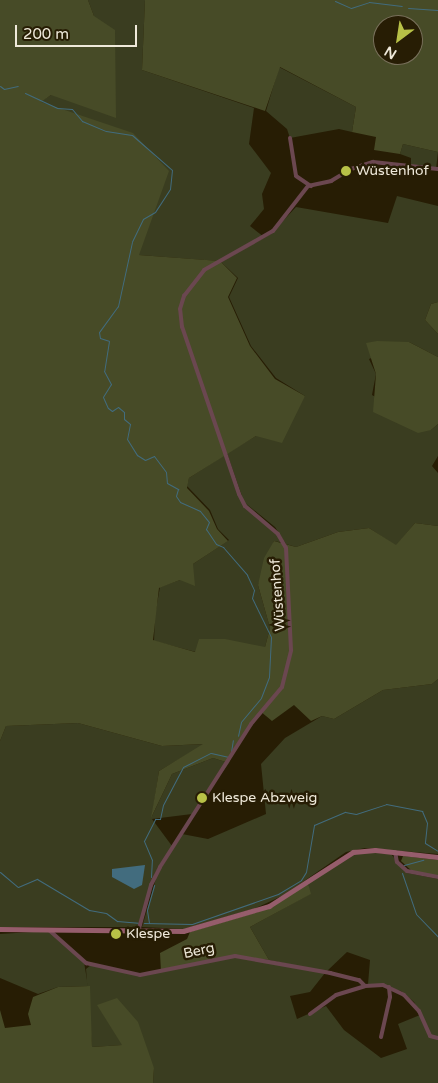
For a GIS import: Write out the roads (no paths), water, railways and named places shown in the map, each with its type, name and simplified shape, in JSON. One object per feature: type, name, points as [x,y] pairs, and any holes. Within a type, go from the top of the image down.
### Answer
[{"type":"main road","points":[[0,929],[183,931],[228,919],[287,896],[343,856],[363,850],[438,857]]},
{"type":"street","points":[[290,138],[296,176],[311,186]]},
{"type":"street","name":"Wüstenhof","points":[[138,932],[151,885],[160,867],[251,724],[282,687],[292,640],[286,548],[278,534],[245,506],[239,494],[182,327],[180,308],[188,289],[204,270],[273,231],[304,189],[331,182],[351,169],[373,162],[438,169]]},
{"type":"street","points":[[395,852],[397,862],[407,871],[438,877]]},
{"type":"street","name":"Berg","points":[[49,930],[86,963],[140,975],[235,956],[330,973],[359,980],[365,986]]},
{"type":"street","name":"Berg","points":[[310,1014],[336,994],[365,986],[389,987]]},
{"type":"street","points":[[381,1037],[390,997],[389,987]]},
{"type":"street","points":[[389,987],[404,995],[418,1012],[430,1036],[438,1038]]},
{"type":"water","points":[[145,865],[142,885],[134,889],[112,877],[112,869]]},
{"type":"waterway","points":[[335,1],[351,8],[369,2],[402,6]]},
{"type":"waterway","points":[[408,8],[438,10]]},
{"type":"waterway","points":[[0,86],[4,89],[18,86]]},
{"type":"waterway","points":[[25,93],[57,108],[72,109],[82,121],[106,131],[132,135],[172,170],[170,189],[155,212],[143,219],[132,242],[118,306],[99,332],[100,338],[109,341],[104,371],[111,384],[103,397],[108,408],[112,411],[118,407],[124,412],[124,419],[130,424],[127,439],[137,455],[145,460],[154,456],[166,472],[167,483],[178,489],[176,496],[180,502],[200,511],[209,522],[206,529],[216,544],[223,547],[247,575],[254,590],[252,598],[271,637],[269,677],[261,698],[241,722],[238,736]]},
{"type":"waterway","points":[[231,752],[233,740]]},
{"type":"waterway","points":[[151,877],[152,860],[144,841],[155,819],[160,819],[163,805],[183,767],[211,753],[228,757]]},
{"type":"waterway","points":[[144,923],[192,924],[278,894],[301,880],[306,872],[314,825],[345,812],[356,814],[386,804],[422,811],[427,823],[425,843],[438,851]]},
{"type":"waterway","points":[[404,865],[423,860]]},
{"type":"waterway","points":[[0,872],[18,887],[37,879],[89,910],[106,913],[117,921],[138,923]]},
{"type":"waterway","points":[[402,873],[416,914],[438,937]]},
{"type":"waterway","points":[[149,923],[147,910],[154,885]]},
{"type":"place","name":"Wüstenhof","points":[[346,171]]},
{"type":"place","name":"Klespe Abzweig","points":[[202,798]]},
{"type":"place","name":"Klespe","points":[[116,934]]}]
